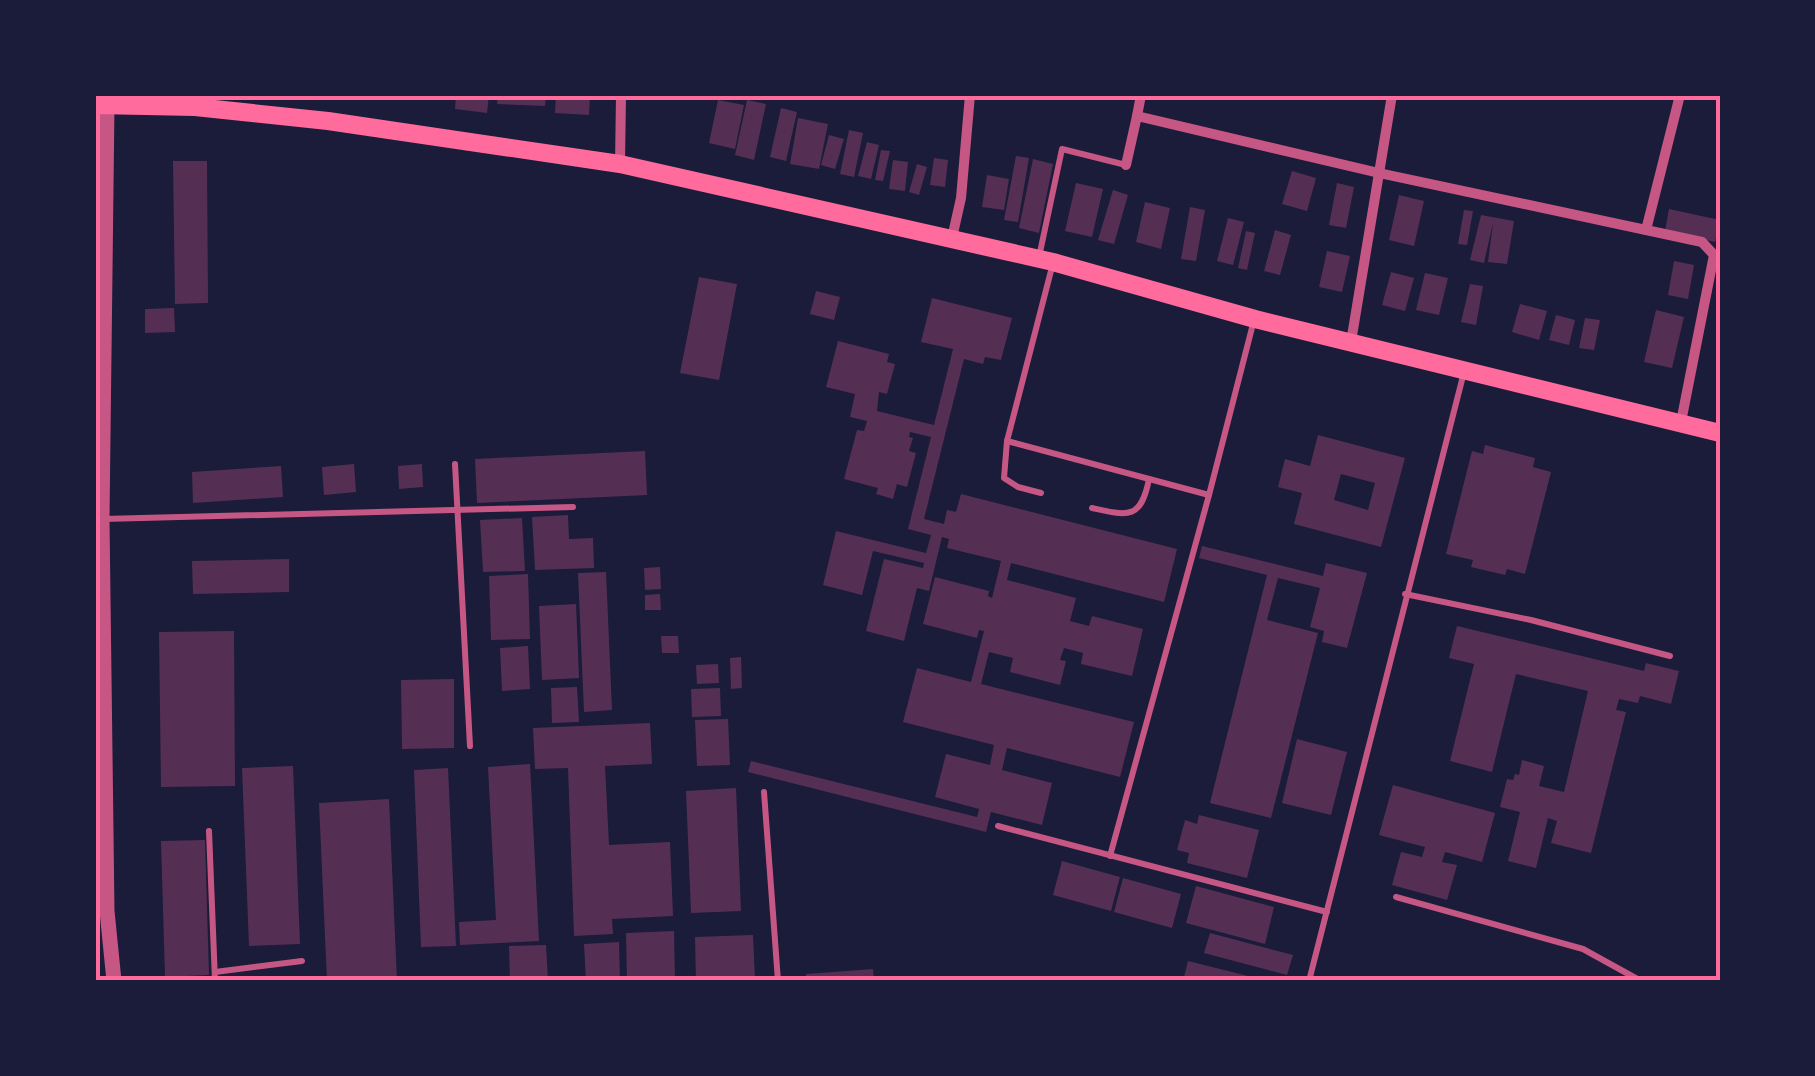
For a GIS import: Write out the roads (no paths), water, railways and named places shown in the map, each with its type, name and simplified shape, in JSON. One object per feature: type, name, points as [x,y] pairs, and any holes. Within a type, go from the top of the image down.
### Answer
[{"type":"main road","points":[[103,102],[195,101],[620,164],[1046,260],[1255,319],[1720,432]]},
{"type":"street","points":[[620,95],[620,164]]},
{"type":"street","points":[[952,238],[970,95]]},
{"type":"street","points":[[1126,165],[1141,95]]},
{"type":"street","points":[[1351,342],[1392,95]]},
{"type":"street","points":[[1646,230],[1680,95]]},
{"type":"street","points":[[103,102],[98,410],[102,519],[101,912],[114,981]]},
{"type":"street","points":[[1137,116],[1702,242],[1714,254],[1681,422]]},
{"type":"lane","points":[[1042,494],[1018,488],[1004,478],[1007,441],[1046,260],[1062,149],[1126,165]]},
{"type":"lane","points":[[1110,856],[1255,319]]},
{"type":"lane","points":[[1309,981],[1465,368]]},
{"type":"lane","points":[[1007,441],[1209,495]]},
{"type":"lane","points":[[455,464],[470,746]]},
{"type":"lane","points":[[1092,508],[1131,514],[1144,501],[1149,479]]},
{"type":"lane","points":[[102,519],[573,507]]},
{"type":"lane","points":[[1405,594],[1531,620],[1670,656]]},
{"type":"lane","points":[[764,792],[778,981]]},
{"type":"lane","points":[[998,826],[1327,912]]},
{"type":"lane","points":[[210,831],[215,977],[302,961]]},
{"type":"lane","points":[[1396,897],[1583,949],[1640,981]]}]
